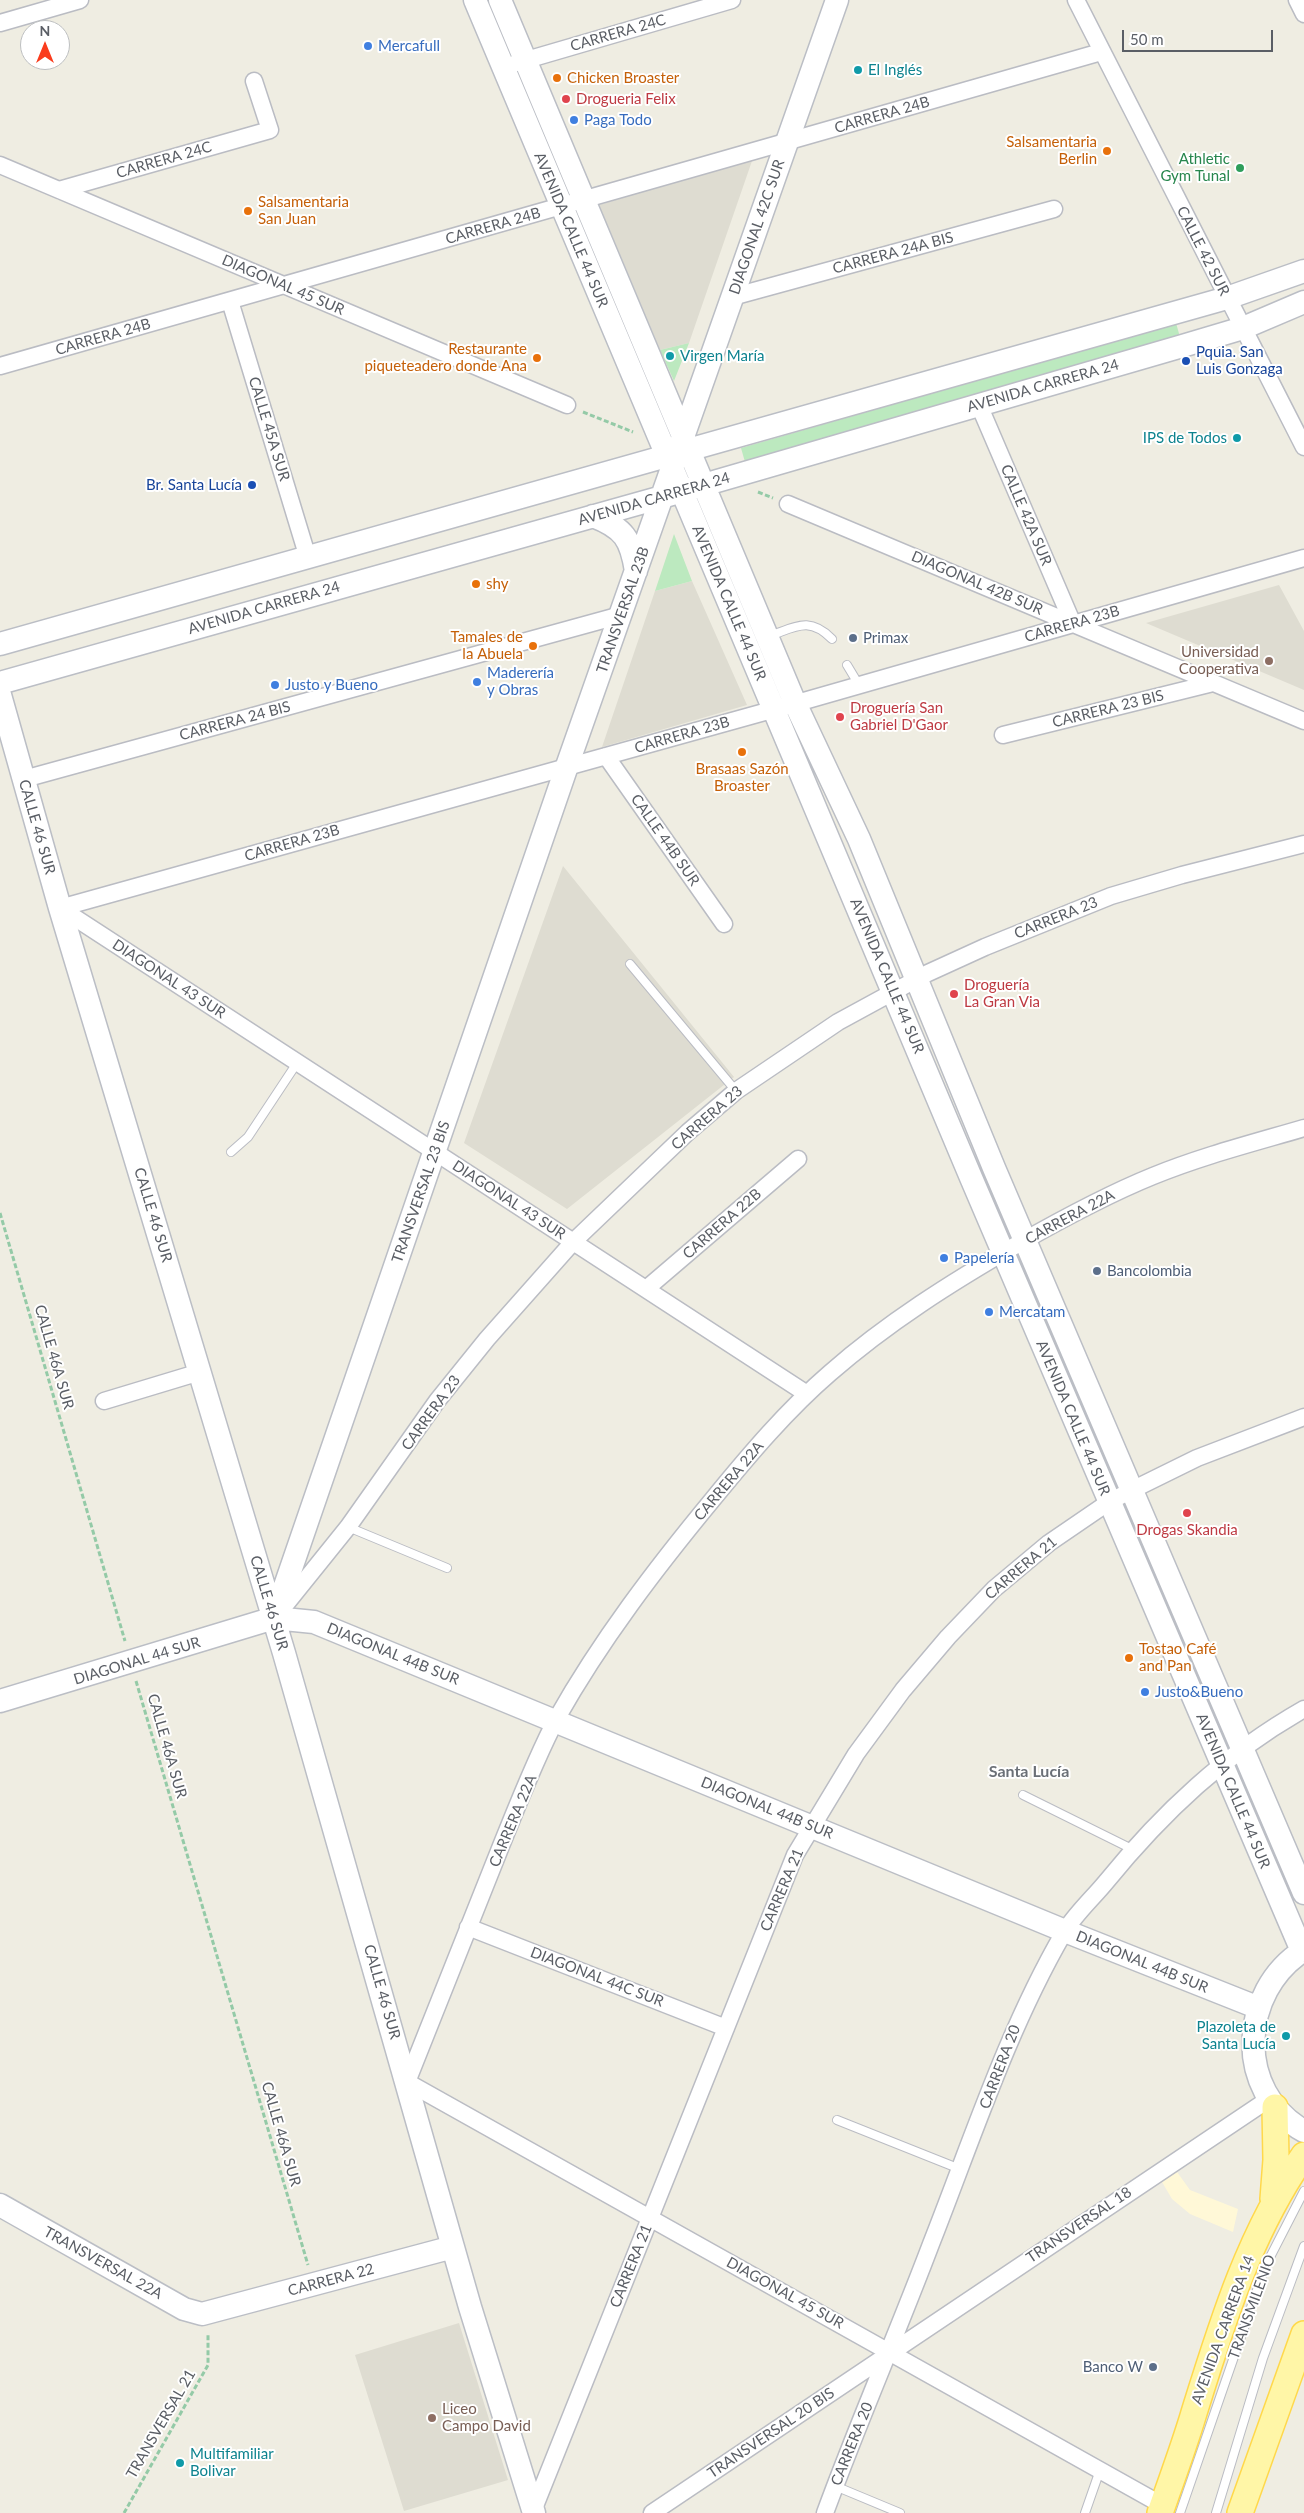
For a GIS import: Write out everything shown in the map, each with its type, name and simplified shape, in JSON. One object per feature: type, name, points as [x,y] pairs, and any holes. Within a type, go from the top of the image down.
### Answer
[{"type":"main road","name":"AVENIDA CALLE 44 SUR","points":[[475,0],[560,207],[677,454],[704,485],[796,703],[860,839],[1025,1240],[1304,1893]]},
{"type":"main road","name":"AVENIDA CALLE 44 SUR","points":[[500,0],[584,200],[677,454]]},
{"type":"main road","name":"DIAGONAL 42C SUR","points":[[677,454],[837,0]]},
{"type":"main road","points":[[0,644],[1227,298],[1304,271]]},
{"type":"main road","name":"AVENIDA CARRERA 24","points":[[0,683],[704,485],[1243,328],[1304,302]]},
{"type":"main road","name":"TRANSVERSAL 23B","points":[[567,766],[636,571],[672,494],[677,454]]},
{"type":"main road","name":"AVENIDA CALLE 44 SUR","points":[[672,494],[773,709],[1109,1502],[1303,1950]]},
{"type":"main road","points":[[593,516],[622,531],[629,542],[636,571]]},
{"type":"main road","name":"CALLE 46 SUR","points":[[0,695],[60,908],[274,1618],[453,2247],[533,2512]]},
{"type":"main road","name":"TRANSVERSAL 23 BIS","points":[[274,1618],[567,766]]},
{"type":"main road","name":"DIAGONAL 44 SUR","points":[[0,1701],[131,1663],[274,1618]]},
{"type":"main road","name":"DIAGONAL 44B SUR","points":[[274,1618],[298,1619],[333,1628],[1065,1931],[1259,2008]]},
{"type":"main road","points":[[1303,1950],[1283,1966],[1268,1986],[1253,2026],[1252,2045],[1254,2064],[1260,2082],[1272,2103],[1282,2115],[1304,2131]]},
{"type":"main road","points":[[1272,2103],[1276,2184],[1272,2209]]},
{"type":"main road","name":"AVENIDA CARRERA 14","points":[[1168,2510],[1231,2300],[1272,2209],[1304,2155]]},
{"type":"main road","name":"TRANSVERSAL 22A","points":[[0,2205],[184,2309],[195,2313],[208,2313]]},
{"type":"main road","name":"CARRERA 22","points":[[208,2313],[453,2247]]},
{"type":"main road","points":[[1240,2513],[1303,2335]]},
{"type":"street","points":[[0,23],[80,0]]},
{"type":"street","name":"CARRERA 24C","points":[[503,67],[732,0]]},
{"type":"street","name":"CALLE 42 SUR","points":[[1076,0],[1304,447]]},
{"type":"street","points":[[1297,0],[1304,14]]},
{"type":"street","name":"CARRERA 24B","points":[[0,366],[1101,52]]},
{"type":"street","name":"CARRERA 24C","points":[[58,190],[270,130],[254,81]]},
{"type":"street","name":"DIAGONAL 45 SUR","points":[[0,165],[567,405]]},
{"type":"street","name":"CARRERA 24A BIS","points":[[732,297],[1054,209]]},
{"type":"street","name":"CALLE 45A SUR","points":[[230,301],[308,558]]},
{"type":"street","name":"CALLE 42A SUR","points":[[979,405],[1073,624]]},
{"type":"street","name":"DIAGONAL 42B SUR","points":[[788,504],[1304,721]]},
{"type":"street","name":"CARRERA 23B","points":[[60,908],[860,685],[1304,558]]},
{"type":"street","name":"CARRERA 24 BIS","points":[[24,779],[621,615]]},
{"type":"street","name":"CARRERA 23 BIS","points":[[1003,735],[1213,683]]},
{"type":"street","name":"CALLE 44B SUR","points":[[606,756],[724,924]]},
{"type":"street","name":"CARRERA 23","points":[[274,1618],[348,1526],[437,1401],[487,1338],[573,1242],[688,1132],[736,1091],[808,1041],[893,991],[1034,926],[1111,896],[1182,875],[1304,844]]},
{"type":"street","name":"DIAGONAL 43 SUR","points":[[60,908],[806,1394]]},
{"type":"street","name":"CARRERA 22A","points":[[407,2082],[468,1927],[556,1721],[599,1650],[654,1572],[729,1479],[806,1394],[863,1346],[935,1294],[1025,1240],[1101,1199],[1194,1160],[1304,1128]]},
{"type":"street","name":"CARRERA 22B","points":[[646,1289],[798,1158]]},
{"type":"street","points":[[104,1401],[200,1372]]},
{"type":"street","name":"CARRERA 21","points":[[533,2512],[795,1855],[810,1826],[856,1754],[903,1690],[948,1637],[994,1589],[1049,1543],[1109,1502],[1132,1490],[1197,1458],[1304,1416]]},
{"type":"street","name":"CARRERA 20","points":[[824,2513],[890,2352],[1022,2009],[1065,1931],[1132,1849],[1177,1802],[1242,1748],[1264,1732],[1304,1709]]},
{"type":"street","name":"DIAGONAL 44C SUR","points":[[468,1927],[726,2028]]},
{"type":"street","name":"DIAGONAL 45 SUR","points":[[407,2082],[1100,2470],[1168,2510]]},
{"type":"street","name":"TRANSVERSAL 18","points":[[890,2352],[1272,2103]]},
{"type":"street","name":"TRANSVERSAL 20 BIS","points":[[652,2513],[890,2352]]},
{"type":"lane","points":[[767,636],[802,624],[813,625],[832,639]]},
{"type":"lane","points":[[847,665],[860,685]]},
{"type":"lane","points":[[630,964],[736,1091]]},
{"type":"lane","points":[[231,1152],[248,1137],[298,1063]]},
{"type":"lane","points":[[348,1526],[447,1568]]},
{"type":"lane","points":[[1023,1795],[1132,1849]]},
{"type":"lane","points":[[837,2120],[960,2169]]},
{"type":"lane","name":"TRANSMILENIO","points":[[1168,2510],[1265,2267],[1304,2191]]},
{"type":"lane","name":"TRANSMILENIO","points":[[1216,2513],[1263,2358],[1304,2246]]},
{"type":"lane","points":[[1085,2513],[1100,2470]]},
{"type":"lane","points":[[835,2486],[900,2513]]},
{"type":"path","points":[[567,405],[637,433]]},
{"type":"path","points":[[756,490],[788,504]]},
{"type":"path","name":"CALLE 46A SUR","points":[[0,1212],[314,2285]]},
{"type":"path","name":"TRANSVERSAL 21","points":[[124,2513],[208,2364],[208,2313]]},
{"type":"shaded area","points":[[753,158],[689,343],[660,350],[599,205]]},
{"type":"shaded area","points":[[692,581],[747,705],[602,747],[655,591]]},
{"type":"shaded area","name":"Universidad Cooperativa","points":[[1279,585],[1304,631],[1304,690],[1146,623]]},
{"type":"shaded area","points":[[563,866],[734,1077],[567,1209],[464,1143]]},
{"type":"shaded area","points":[[1177,2172],[1190,2190],[1238,2209],[1233,2232],[1190,2214],[1172,2199],[1162,2182]]},
{"type":"shaded area","name":"Liceo Campo David","points":[[459,2323],[508,2480],[404,2511],[355,2355]]},
{"type":"green space","points":[[1176,323],[1180,337],[745,462],[741,448]]},
{"type":"green space","points":[[689,343],[674,381],[660,350]]},
{"type":"green space","points":[[674,534],[692,581],[655,591]]},
{"type":"place","name":"Mercafull","points":[[368,46]]},
{"type":"place","name":"El Inglés","points":[[858,70]]},
{"type":"place","name":"Chicken Broaster","points":[[557,78]]},
{"type":"place","name":"Drogueria Felix","points":[[566,99]]},
{"type":"place","name":"Paga Todo","points":[[574,120]]},
{"type":"place","name":"Salsamentaria Berlin","points":[[1107,151]]},
{"type":"place","name":"Athletic Gym Tunal","points":[[1240,168]]},
{"type":"place","name":"Salsamentaria San Juan","points":[[248,211]]},
{"type":"place","name":"Virgen María","points":[[670,356]]},
{"type":"place","name":"Restaurante piqueteadero donde Ana","points":[[537,358]]},
{"type":"place","name":"Pquia. San Luis Gonzaga","points":[[1186,361]]},
{"type":"place","name":"IPS de Todos","points":[[1237,438]]},
{"type":"place","name":"Br. Santa Lucía","points":[[252,485]]},
{"type":"place","name":"shy","points":[[476,584]]},
{"type":"place","name":"Primax","points":[[853,638]]},
{"type":"place","name":"Tamales de la Abuela","points":[[533,646]]},
{"type":"place","name":"Universidad Cooperativa","points":[[1269,661]]},
{"type":"place","name":"Maderería y Obras","points":[[477,682]]},
{"type":"place","name":"Justo y Bueno","points":[[275,685]]},
{"type":"place","name":"Droguería San Gabriel D'Gaor","points":[[840,717]]},
{"type":"place","name":"Brasaas Sazón Broaster","points":[[742,752]]},
{"type":"place","name":"Droguería La Gran Via","points":[[954,994]]},
{"type":"place","name":"Papelería","points":[[944,1258]]},
{"type":"place","name":"Bancolombia","points":[[1097,1271]]},
{"type":"place","name":"Mercatam","points":[[989,1312]]},
{"type":"place","name":"Drogas Skandia","points":[[1187,1513]]},
{"type":"place","name":"Tostao Café and Pan","points":[[1129,1658]]},
{"type":"place","name":"Justo&Bueno","points":[[1145,1692]]},
{"type":"place","name":"Plazoleta de Santa Lucía","points":[[1286,2036]]},
{"type":"place","name":"Banco W","points":[[1153,2367]]},
{"type":"place","name":"Liceo Campo David","points":[[432,2418]]},
{"type":"place","name":"Multifamiliar Bolivar","points":[[180,2463]]},
{"type":"district","name":"Santa Lucía","points":[[1029,1772]]}]
